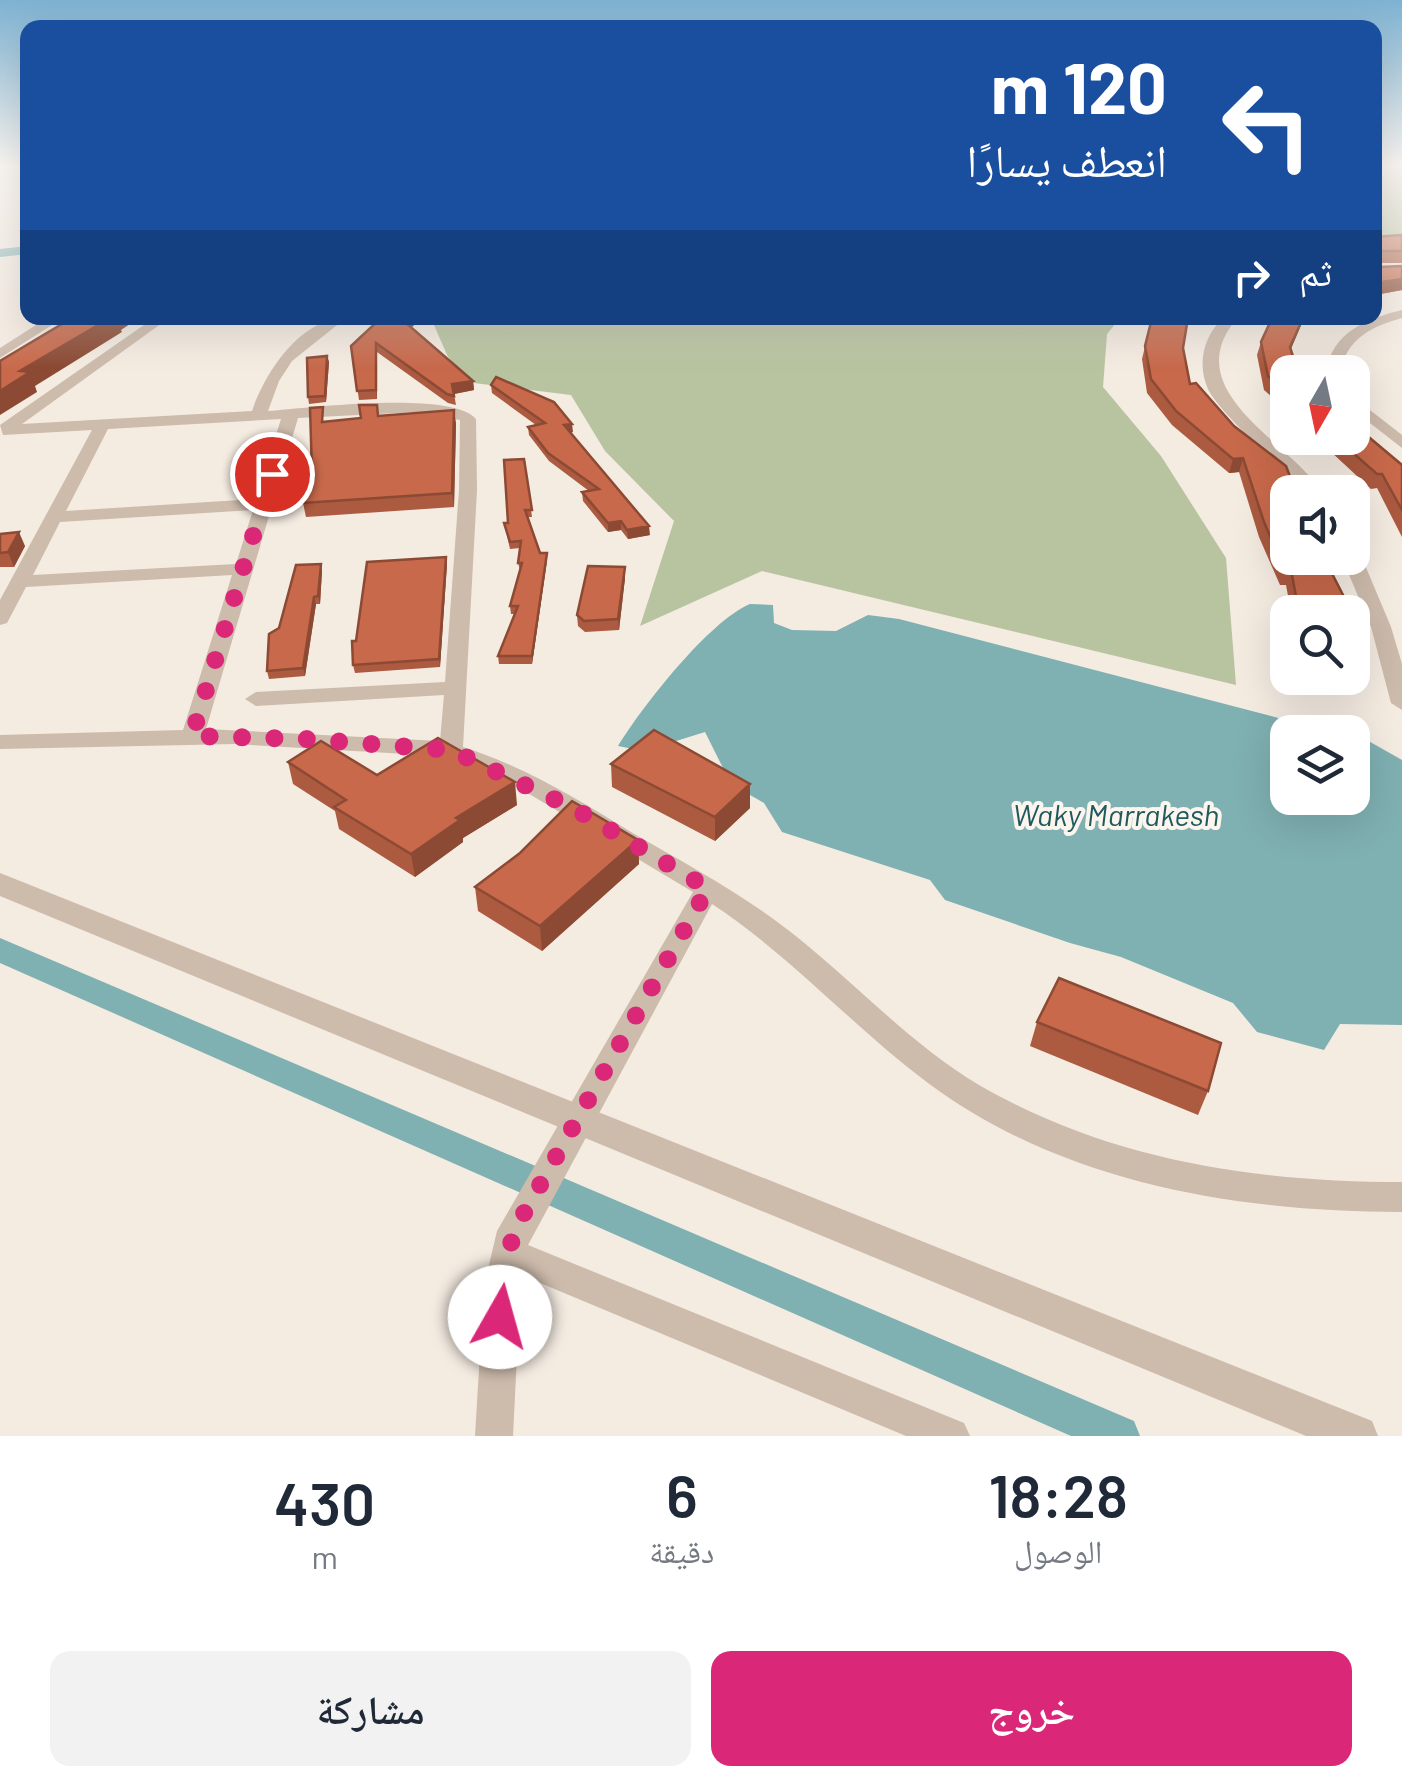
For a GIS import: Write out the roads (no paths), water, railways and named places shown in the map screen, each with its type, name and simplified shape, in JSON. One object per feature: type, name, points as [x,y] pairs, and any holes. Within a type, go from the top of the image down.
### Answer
[{"type":"street","points":[[0,354],[45,325]]},
{"type":"street","points":[[2,431],[152,325]]},
{"type":"street","points":[[258,416],[282,360],[330,325]]},
{"type":"street","points":[[1223,325],[1214,333],[1210,347],[1210,372],[1217,392],[1298,475]]},
{"type":"street","points":[[1337,355],[1351,335],[1365,325]]},
{"type":"street","points":[[2,431],[430,407],[457,410],[468,419],[451,750]]},
{"type":"street","points":[[192,736],[290,414]]},
{"type":"street","points":[[1370,415],[1402,442]]},
{"type":"street","points":[[0,619],[103,424]]},
{"type":"street","points":[[54,517],[264,504]]},
{"type":"street","points":[[20,582],[244,570]]},
{"type":"street","points":[[1359,575],[1382,627],[1402,703]]},
{"type":"street","points":[[256,699],[456,688]]},
{"type":"street","points":[[0,742],[104,743],[192,736],[306,739],[451,750],[575,809],[708,888],[781,940],[901,1047],[966,1093],[1035,1131],[1087,1152],[1196,1178],[1278,1192],[1402,1198]]},
{"type":"street","points":[[0,884],[570,1133],[1358,1436]]},
{"type":"street","points":[[494,1436],[501,1286],[511,1242],[708,888]]},
{"type":"street","points":[[511,1242],[952,1436]]},
{"type":"water","name":"Waky Marrakesh","points":[[750,604],[773,605],[774,623],[792,630],[836,631],[868,615],[899,619],[1270,716],[1270,815],[1370,815],[1370,742],[1402,760],[1402,1025],[1340,1024],[1324,1050],[1257,1032],[1233,1003],[1121,957],[945,900],[930,880],[782,832],[764,803],[731,784],[705,732],[644,751],[618,746],[660,688],[697,646]]},
{"type":"waterway","points":[[0,253],[20,251]]},
{"type":"waterway","points":[[0,950],[1119,1436]]}]
